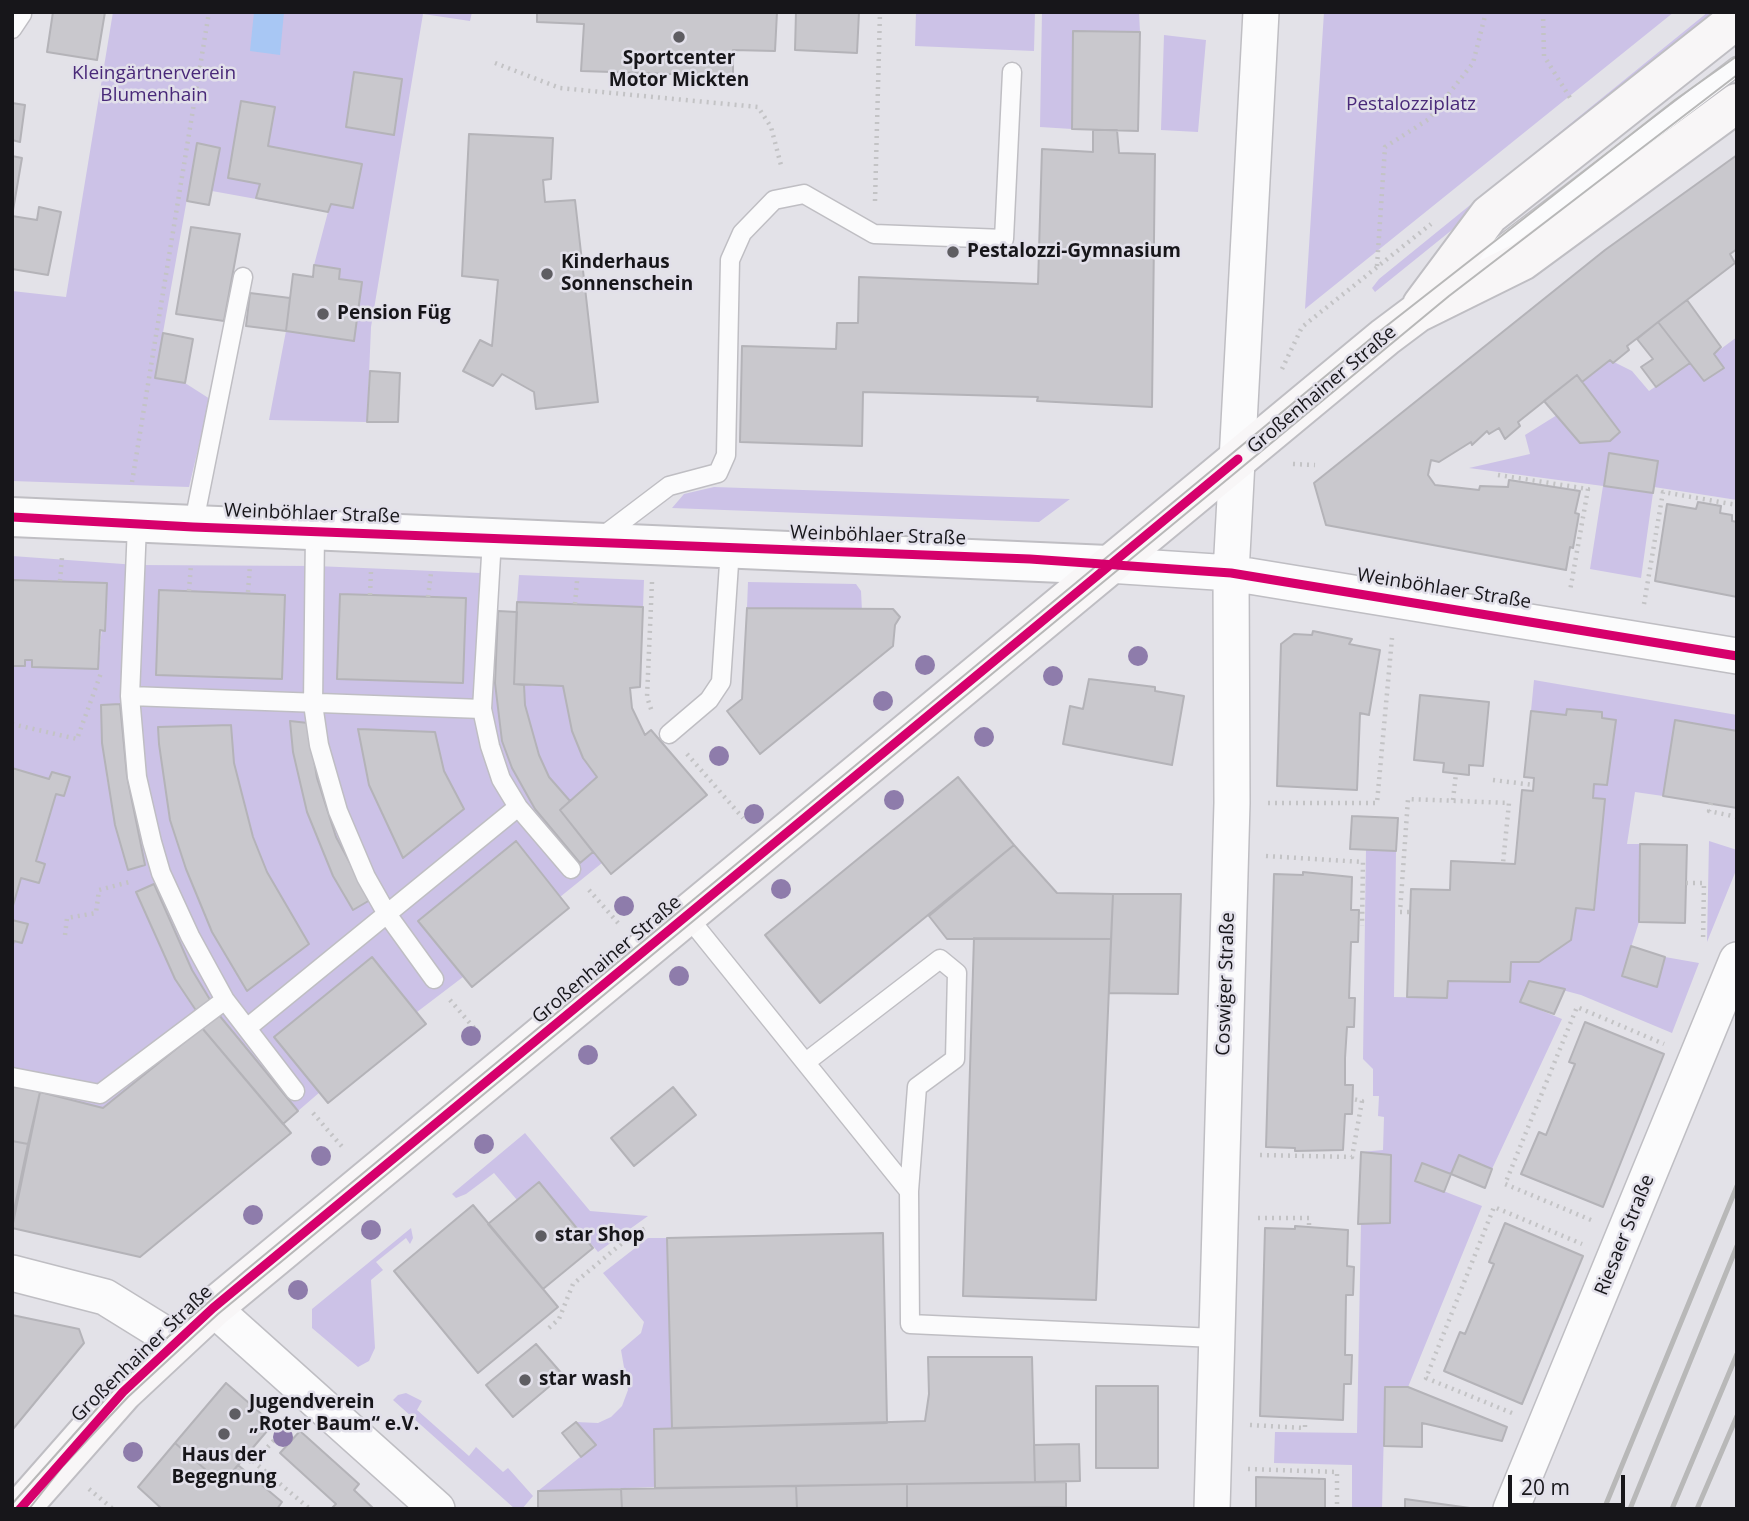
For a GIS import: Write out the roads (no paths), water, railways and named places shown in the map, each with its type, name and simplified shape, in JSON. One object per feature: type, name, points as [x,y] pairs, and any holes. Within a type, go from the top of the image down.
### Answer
[{"type":"main road","name":"Großenhainer Straße","points":[[1417,313],[1489,215],[1737,19]]},
{"type":"main road","name":"Großenhainer Straße","points":[[20,1509],[104,1412],[213,1308],[688,917],[1108,565],[1417,313],[1522,261],[1737,103]]},
{"type":"street","points":[[1238,459],[1261,12]]},
{"type":"street","name":"Coswiger Straße","points":[[1212,1509],[1232,803],[1231,573],[1238,459]]},
{"type":"street","name":"Weinböhlaer Straße","points":[[12,517],[137,525],[1031,559],[1231,573],[1737,656]]},
{"type":"street","name":"Riesaer Straße","points":[[1511,1509],[1737,960]]},
{"type":"street","points":[[12,1273],[105,1297],[176,1341]]},
{"type":"street","points":[[213,1308],[437,1509]]},
{"type":"lane","name":"Großenhainer Straße","points":[[1417,313],[1549,207],[1737,66]]},
{"type":"lane","points":[[593,543],[669,486],[718,473],[726,455],[730,260],[741,233],[774,201],[804,194],[874,234],[1004,239],[1012,72]]},
{"type":"lane","points":[[193,527],[243,277]]},
{"type":"lane","points":[[137,525],[130,689],[137,777],[161,873],[225,1000],[295,1091]]},
{"type":"lane","points":[[315,532],[313,704],[319,745],[351,846],[387,914],[434,979]]},
{"type":"lane","points":[[492,539],[482,709],[501,779],[518,807],[571,869]]},
{"type":"lane","points":[[669,734],[709,700],[721,682],[730,549]]},
{"type":"lane","points":[[130,689],[313,704],[482,709]]},
{"type":"lane","points":[[247,1028],[518,807]]},
{"type":"lane","points":[[688,917],[909,1191]]},
{"type":"lane","points":[[806,1062],[940,959],[957,973],[955,1059],[917,1087],[909,1191],[910,1324],[1215,1338]]},
{"type":"lane","points":[[12,1077],[100,1094],[225,1000]]},
{"type":"water","points":[[254,12],[284,12],[280,55],[250,51]]},
{"type":"tram line","points":[[12,1504],[117,1386],[169,1336],[245,1271],[1380,331],[1675,100],[1737,56]]},
{"type":"tram line","points":[[29,1509],[63,1466],[128,1397],[218,1314],[1449,296],[1737,75]]},
{"type":"railway","points":[[1604,1509],[1737,1186]]},
{"type":"railway","points":[[1630,1509],[1737,1246]]},
{"type":"railway","points":[[1672,1509],[1737,1354]]},
{"type":"railway","points":[[1697,1509],[1737,1416]]},
{"type":"place","name":"Sportcenter Motor Mickten","points":[[679,37]]},
{"type":"place","name":"Pestalozzi-Gymnasium","points":[[953,252]]},
{"type":"place","name":"Kinderhaus Sonnenschein","points":[[547,274]]},
{"type":"place","name":"Pension Füg","points":[[323,314]]},
{"type":"place","name":"star Shop","points":[[541,1236]]},
{"type":"place","name":"star wash","points":[[525,1380]]},
{"type":"place","name":"Jugendverein „Roter Baum“ e.V.","points":[[235,1414]]},
{"type":"place","name":"Haus der Begegnung","points":[[224,1434]]},
{"type":"park label","name":"Kleingärtnerverein Blumenhain","points":[[154,85]]},
{"type":"park label","name":"Pestalozziplatz","points":[[1411,105]]}]
